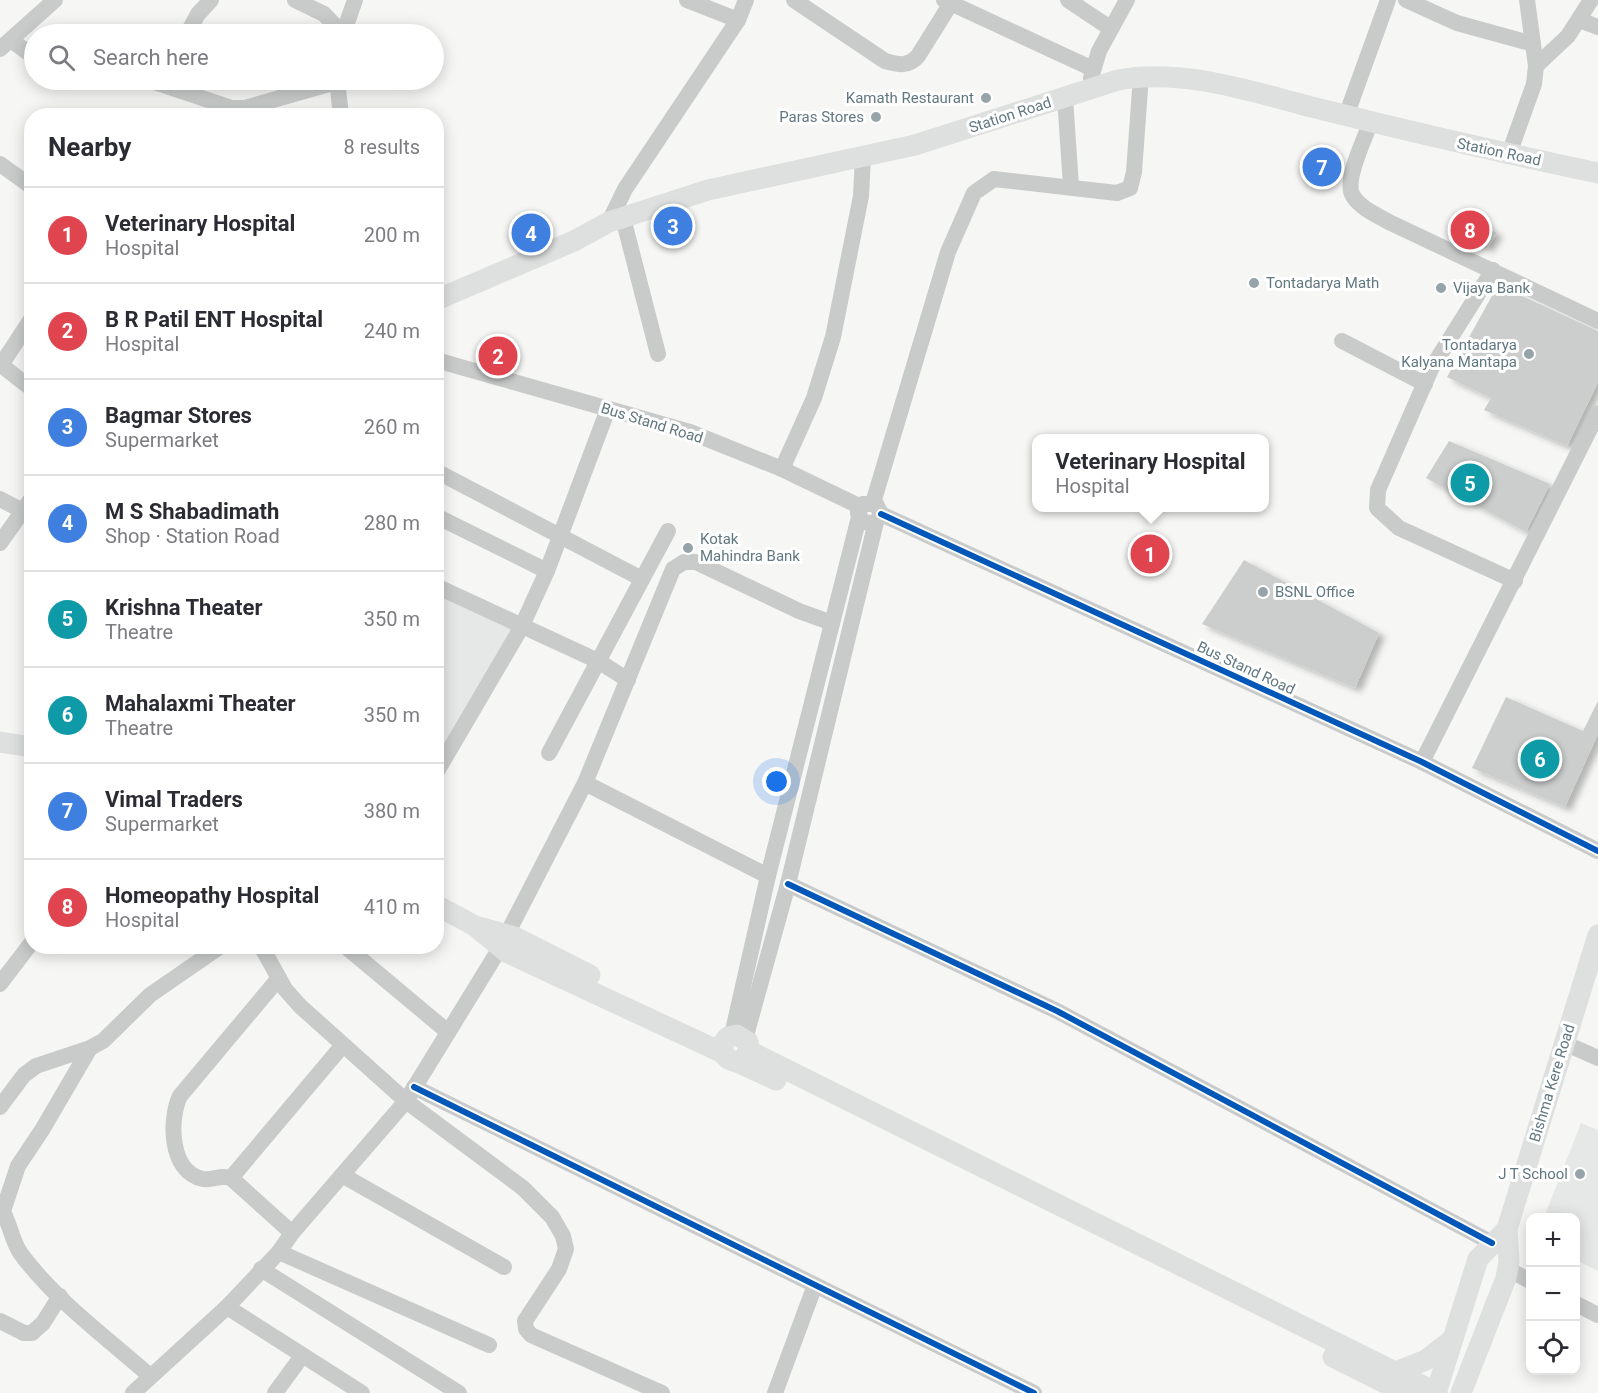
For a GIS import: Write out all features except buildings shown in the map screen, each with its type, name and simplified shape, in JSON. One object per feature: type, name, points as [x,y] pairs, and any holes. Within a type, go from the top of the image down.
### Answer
[{"type":"main road","name":"Station Road","points":[[444,297],[574,241],[616,220],[708,190],[915,145],[1088,90],[1141,76],[1190,78],[1598,173]]},
{"type":"main road","points":[[0,742],[24,746]]},
{"type":"main road","points":[[444,909],[503,941],[735,1047],[938,1157],[1181,1282],[1398,1386],[1437,1393]]},
{"type":"main road","name":"Bishma Kere Road","points":[[1437,1393],[1478,1259],[1500,1236],[1598,935]]},
{"type":"main road","points":[[1461,1393],[1508,1269],[1500,1236]]},
{"type":"main road","points":[[1398,1386],[1426,1360],[1453,1340]]},
{"type":"street","points":[[28,24],[56,0]]},
{"type":"street","points":[[295,0],[324,14],[334,24]]},
{"type":"street","points":[[348,24],[356,0]]},
{"type":"street","points":[[687,0],[738,20]]},
{"type":"street","points":[[658,354],[616,220],[625,189],[738,20],[746,0]]},
{"type":"street","points":[[794,0],[885,61],[898,65],[913,62],[918,56],[949,1],[1093,69]]},
{"type":"street","points":[[1068,0],[1110,28]]},
{"type":"street","points":[[1088,90],[1093,69],[1110,28],[1127,0]]},
{"type":"street","points":[[1346,116],[1388,0]]},
{"type":"street","points":[[1406,0],[1457,23],[1533,44]]},
{"type":"street","points":[[1509,154],[1534,84],[1536,66],[1527,0]]},
{"type":"street","points":[[1536,66],[1561,43],[1580,20],[1591,0]]},
{"type":"street","points":[[193,24],[203,2]]},
{"type":"street","points":[[1580,20],[1598,27]]},
{"type":"street","points":[[24,28],[5,44],[24,53]]},
{"type":"street","points":[[735,1047],[768,876],[832,623],[870,513],[948,252],[974,193],[993,179],[1117,193],[1130,188],[1134,172],[1141,76]]},
{"type":"street","points":[[185,90],[232,108]]},
{"type":"street","points":[[244,108],[305,90]]},
{"type":"street","points":[[337,90],[340,108]]},
{"type":"street","points":[[1065,98],[1071,186]]},
{"type":"street","points":[[1371,121],[1349,182],[1354,198],[1363,207],[1391,223],[1598,321]]},
{"type":"street","points":[[782,469],[814,398],[833,336],[861,196],[863,156]]},
{"type":"street","points":[[0,164],[24,181]]},
{"type":"street","points":[[1493,270],[1425,384],[1378,490],[1377,508],[1399,528],[1515,581]]},
{"type":"street","points":[[24,330],[0,364],[24,383]]},
{"type":"street","points":[[1342,341],[1425,384]]},
{"type":"street","name":"Bus Stand Road","points":[[444,362],[690,432],[782,469],[870,513],[1422,762],[1598,851]]},
{"type":"street","points":[[444,759],[521,628],[547,571],[608,409]]},
{"type":"street","points":[[1422,762],[1598,413]]},
{"type":"street","points":[[444,475],[642,579]]},
{"type":"street","points":[[0,499],[24,503]]},
{"type":"street","points":[[0,543],[24,508]]},
{"type":"street","points":[[735,1047],[788,884],[870,513]]},
{"type":"street","points":[[444,520],[547,571]]},
{"type":"street","points":[[549,753],[668,531]]},
{"type":"street","points":[[133,1393],[227,1307],[279,1252],[292,1233],[410,1094],[503,941],[585,783],[666,581],[673,569],[684,562],[696,562],[799,611],[832,623]]},
{"type":"street","points":[[444,590],[521,628],[598,661],[628,680]]},
{"type":"street","points":[[585,783],[768,876]]},
{"type":"street","points":[[788,884],[1057,1011],[1500,1236]]},
{"type":"street","points":[[0,984],[24,952]]},
{"type":"street","points":[[0,1107],[24,1074],[36,1066],[90,1048],[103,1041],[150,995],[209,954]]},
{"type":"street","points":[[266,954],[279,978],[300,1006],[343,1045],[410,1094],[542,1204],[563,1236],[566,1249],[559,1269],[525,1321],[526,1329],[531,1335],[662,1393]]},
{"type":"street","points":[[355,954],[448,1032]]},
{"type":"street","points":[[279,978],[180,1096],[176,1105],[175,1149],[181,1163],[201,1179],[224,1175],[231,1178],[292,1233]]},
{"type":"street","points":[[1564,1043],[1598,1058]]},
{"type":"street","points":[[231,1178],[343,1045]]},
{"type":"street","points":[[90,1048],[18,1166],[1,1209],[20,1252],[60,1296],[160,1366]]},
{"type":"street","points":[[410,1094],[815,1285],[1034,1393]]},
{"type":"street","points":[[342,1175],[504,1267]]},
{"type":"street","points":[[279,1252],[489,1345]]},
{"type":"street","points":[[261,1269],[459,1393]]},
{"type":"street","points":[[1508,1269],[1526,1279]]},
{"type":"street","points":[[775,1393],[815,1285]]},
{"type":"street","points":[[0,1322],[24,1333],[32,1334],[43,1323],[60,1296]]},
{"type":"street","points":[[1580,1306],[1598,1315]]},
{"type":"street","points":[[227,1307],[362,1393]]},
{"type":"street","points":[[275,1393],[302,1356]]},
{"type":"shaded area","points":[[444,594],[515,630],[444,752]]},
{"type":"shaded area","name":"J T School","points":[[1581,1123],[1598,1130],[1598,1271],[1580,1262],[1580,1213],[1546,1213]]},
{"type":"cycle path","points":[[881,514],[1422,762],[1598,851]]},
{"type":"cycle path","points":[[788,884],[1057,1011],[1492,1243]]},
{"type":"cycle path","points":[[414,1087],[1034,1393]]},
{"type":"place","name":"Kamath Restaurant","points":[[986,98]]},
{"type":"place","name":"Paras Stores","points":[[876,117]]},
{"type":"place","name":"Vimal Traders","points":[[1322,167]]},
{"type":"place","name":"Bagmar Stores","points":[[673,226]]},
{"type":"place","name":"Homeopathy Hospital","points":[[1470,230]]},
{"type":"place","name":"M S Shabadimath","points":[[531,233]]},
{"type":"place","name":"Tontadarya Math","points":[[1254,283]]},
{"type":"place","name":"Vijaya Bank","points":[[1441,288]]},
{"type":"place","name":"Tontadarya Kalyana Mantapa","points":[[1529,354]]},
{"type":"place","name":"B R Patil ENT Hospital","points":[[498,356]]},
{"type":"place","name":"Krishna Theater","points":[[1470,483]]},
{"type":"place","name":"Kotak Mahindra Bank","points":[[688,548]]},
{"type":"place","name":"Veterinary Hospital","points":[[1150,554]]},
{"type":"place","name":"BSNL Office","points":[[1263,592]]},
{"type":"place","name":"Mahalaxmi Theater","points":[[1540,759]]},
{"type":"place","name":"J T School","points":[[1580,1174]]}]
